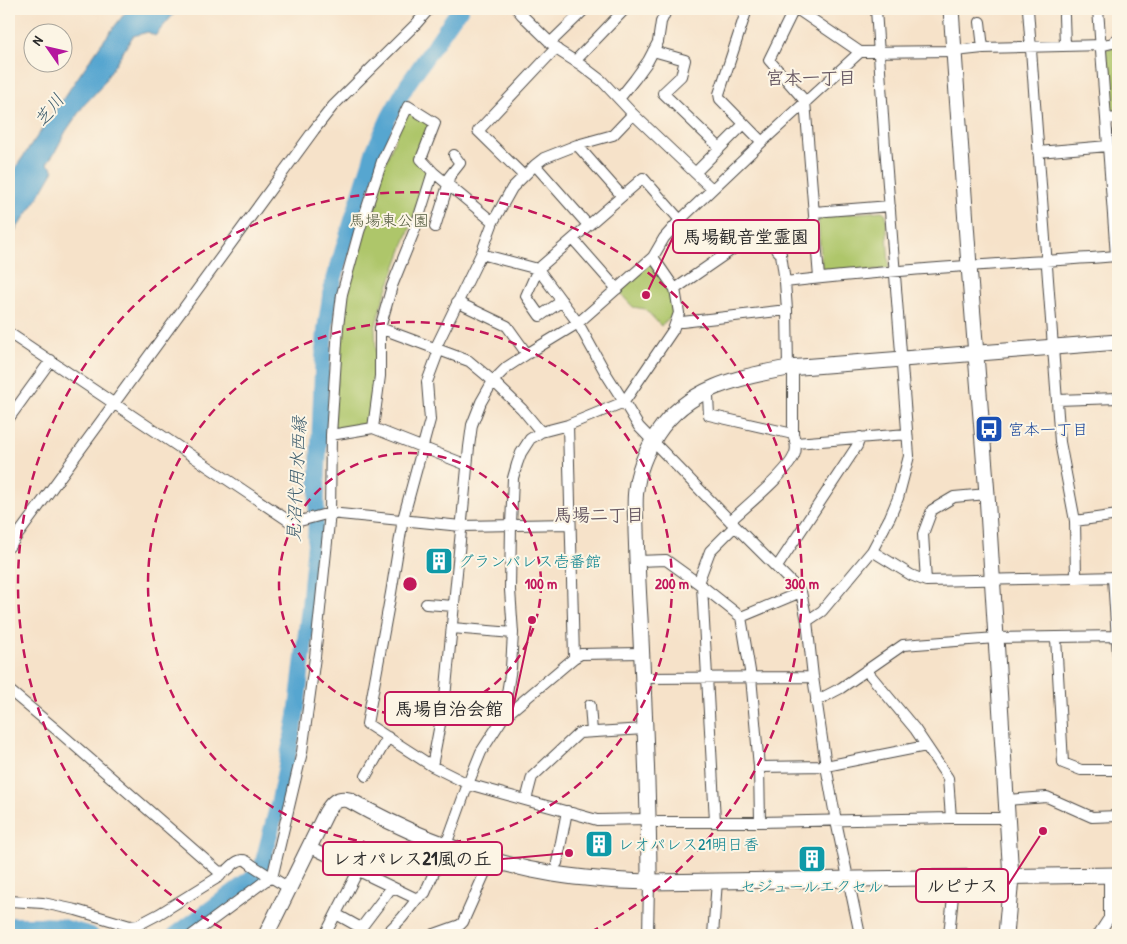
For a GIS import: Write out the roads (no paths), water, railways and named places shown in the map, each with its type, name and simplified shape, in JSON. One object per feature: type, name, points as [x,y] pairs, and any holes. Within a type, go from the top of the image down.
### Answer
[{"type":"street","points":[[9,546],[283,171],[333,106],[429,9]]},
{"type":"street","points":[[517,9],[553,46],[602,81],[633,114],[712,189]]},
{"type":"street","points":[[524,176],[478,132],[585,9]]},
{"type":"street","points":[[575,61],[625,9]]},
{"type":"street","points":[[619,99],[635,79],[658,42],[661,22],[667,9]]},
{"type":"street","points":[[747,9],[719,94],[720,99],[762,142]]},
{"type":"street","points":[[819,278],[805,101],[769,60],[795,9],[860,52],[955,51],[1031,46],[1101,45],[1112,43],[1118,38]]},
{"type":"street","points":[[808,621],[822,611],[872,550],[898,498],[909,456],[876,9]]},
{"type":"street","points":[[951,9],[987,494],[1011,877],[1006,935]]},
{"type":"street","points":[[1028,9],[1060,442],[1075,521],[1076,578]]},
{"type":"street","points":[[785,282],[969,266],[1117,256],[1098,9]]},
{"type":"street","points":[[1064,16],[1065,46]]},
{"type":"street","points":[[980,22],[983,48]]},
{"type":"street","points":[[653,51],[685,60],[681,76],[663,93],[720,148]]},
{"type":"street","points":[[432,766],[445,698],[472,424],[481,402],[493,381],[526,354],[578,324],[653,257],[664,238],[680,220],[805,101],[860,52]]},
{"type":"street","points":[[192,935],[266,881],[302,752],[330,512],[331,435],[342,294],[359,232],[382,161],[408,106],[436,123],[421,160],[493,222]]},
{"type":"street","points":[[633,114],[613,135],[577,145],[544,158],[512,188],[493,222],[481,254],[457,302],[437,350],[427,382],[430,420],[403,519],[367,724],[432,766],[468,784],[597,820],[760,822],[1007,818]]},
{"type":"street","points":[[1106,119],[1118,118]]},
{"type":"street","points":[[695,173],[744,124]]},
{"type":"street","points":[[577,145],[622,196]]},
{"type":"street","points":[[1038,152],[1108,146]]},
{"type":"street","points":[[435,227],[449,177],[460,163],[454,155]]},
{"type":"street","points":[[535,165],[588,225]]},
{"type":"street","points":[[373,428],[380,376],[380,328],[392,286],[415,229],[433,172]]},
{"type":"street","points":[[562,301],[540,316],[526,296],[538,269],[643,178],[680,220]]},
{"type":"street","points":[[814,212],[890,206]]},
{"type":"street","points":[[675,289],[759,231],[781,254],[785,282],[791,367],[795,454],[783,472],[732,524],[710,550],[700,584],[715,821]]},
{"type":"street","points":[[573,239],[617,289]]},
{"type":"street","points":[[481,254],[538,269],[578,324],[639,428],[801,592],[808,621],[813,677],[826,766],[860,935]]},
{"type":"street","points":[[384,935],[402,918],[417,898],[425,893],[446,846],[481,752],[501,721],[504,712],[511,668],[513,633],[510,590],[511,525],[513,478],[516,464],[530,439],[541,432],[568,425],[624,402],[674,330],[679,313],[675,289],[653,257]]},
{"type":"street","points":[[457,302],[507,326],[526,354]]},
{"type":"street","points":[[676,322],[787,310]]},
{"type":"street","points":[[380,328],[469,361],[493,381],[541,432]]},
{"type":"street","points":[[9,333],[292,523],[330,512],[461,526],[570,524]]},
{"type":"street","points":[[648,935],[649,821],[635,492],[644,458],[657,434],[668,420],[684,405],[705,390],[742,377],[791,367],[1118,342]]},
{"type":"street","points":[[9,418],[51,360]]},
{"type":"street","points":[[705,390],[708,396],[709,415],[795,438],[860,438],[908,434]]},
{"type":"street","points":[[1057,400],[1118,398]]},
{"type":"street","points":[[568,425],[574,658]]},
{"type":"street","points":[[331,435],[373,428],[467,465]]},
{"type":"street","points":[[777,567],[857,446],[860,438]]},
{"type":"street","points":[[926,581],[923,534],[932,510],[954,497],[987,494]]},
{"type":"street","points":[[1075,521],[1118,515]]},
{"type":"street","points":[[872,550],[911,575],[926,581],[1116,577],[1118,656]]},
{"type":"street","points":[[637,561],[666,560],[741,617],[751,677],[759,767],[760,822]]},
{"type":"street","points":[[741,617],[801,592]]},
{"type":"street","points":[[426,604],[454,606]]},
{"type":"street","points":[[452,628],[513,633]]},
{"type":"street","points":[[816,701],[841,688],[902,645],[996,638],[1118,636]]},
{"type":"street","points":[[1056,638],[1063,763],[1081,770],[1118,770]]},
{"type":"street","points":[[504,712],[510,712],[581,654],[641,653]]},
{"type":"street","points":[[866,670],[915,729],[948,778],[951,818]]},
{"type":"street","points":[[643,678],[813,677]]},
{"type":"street","points":[[9,690],[214,868],[223,872]]},
{"type":"street","points":[[590,704],[592,732]]},
{"type":"street","points":[[526,800],[532,777],[579,733],[645,729]]},
{"type":"street","points":[[366,776],[388,737]]},
{"type":"street","points":[[759,767],[826,766],[926,746]]},
{"type":"street","points":[[1006,800],[1047,797],[1092,817],[1118,816]]},
{"type":"street","points":[[266,935],[331,803],[344,798],[399,826],[446,846],[528,869],[595,879],[649,882],[717,882],[1113,875],[1114,921],[1098,935]]},
{"type":"street","points":[[556,863],[567,811]]},
{"type":"street","points":[[309,847],[417,898]]},
{"type":"street","points":[[432,935],[460,925],[463,922],[491,859]]},
{"type":"street","points":[[9,900],[43,903],[76,910],[130,926],[138,925],[159,914],[242,860],[289,888]]},
{"type":"street","points":[[326,935],[358,871]]},
{"type":"street","points":[[949,935],[955,878]]},
{"type":"street","points":[[713,935],[717,882]]},
{"type":"street","points":[[336,914],[361,928],[392,887]]},
{"type":"water","points":[[128,9],[178,9],[155,36],[148,32],[133,36],[100,88],[84,105],[66,131],[47,163],[54,170],[36,201],[9,239],[9,177],[101,44]]},
{"type":"waterway","name":"見沼代用水西縁","points":[[175,935],[256,875],[262,865],[279,800],[296,716],[315,544],[322,372],[325,330],[331,290],[374,150],[389,117],[407,85],[461,9]]},
{"type":"waterway","name":"見沼代用水西縁","points":[[9,925],[59,926],[91,935]]},
{"type":"place","name":"馬場観音堂霊園","points":[[646,295]]},
{"type":"place","name":"宮本一丁目","points":[[989,429]]},
{"type":"place","name":"グランパレス壱番館","points":[[439,561]]},
{"type":"place","name":"馬場自治会館","points":[[532,620]]},
{"type":"place","name":"ルピナス","points":[[1043,831]]},
{"type":"place","name":"レオパレス21明日香","points":[[599,844]]},
{"type":"place","name":"レオパレス21風の丘","points":[[569,853]]},
{"type":"place","name":"セジュールエクセル","points":[[812,859]]},
{"type":"district","name":"宮本一丁目","points":[[811,77]]},
{"type":"district","name":"馬場二丁目","points":[[599,514]]},
{"type":"water label","name":"芝川","points":[[49,110]]},
{"type":"park label","name":"馬場東公園","points":[[389,220]]}]
